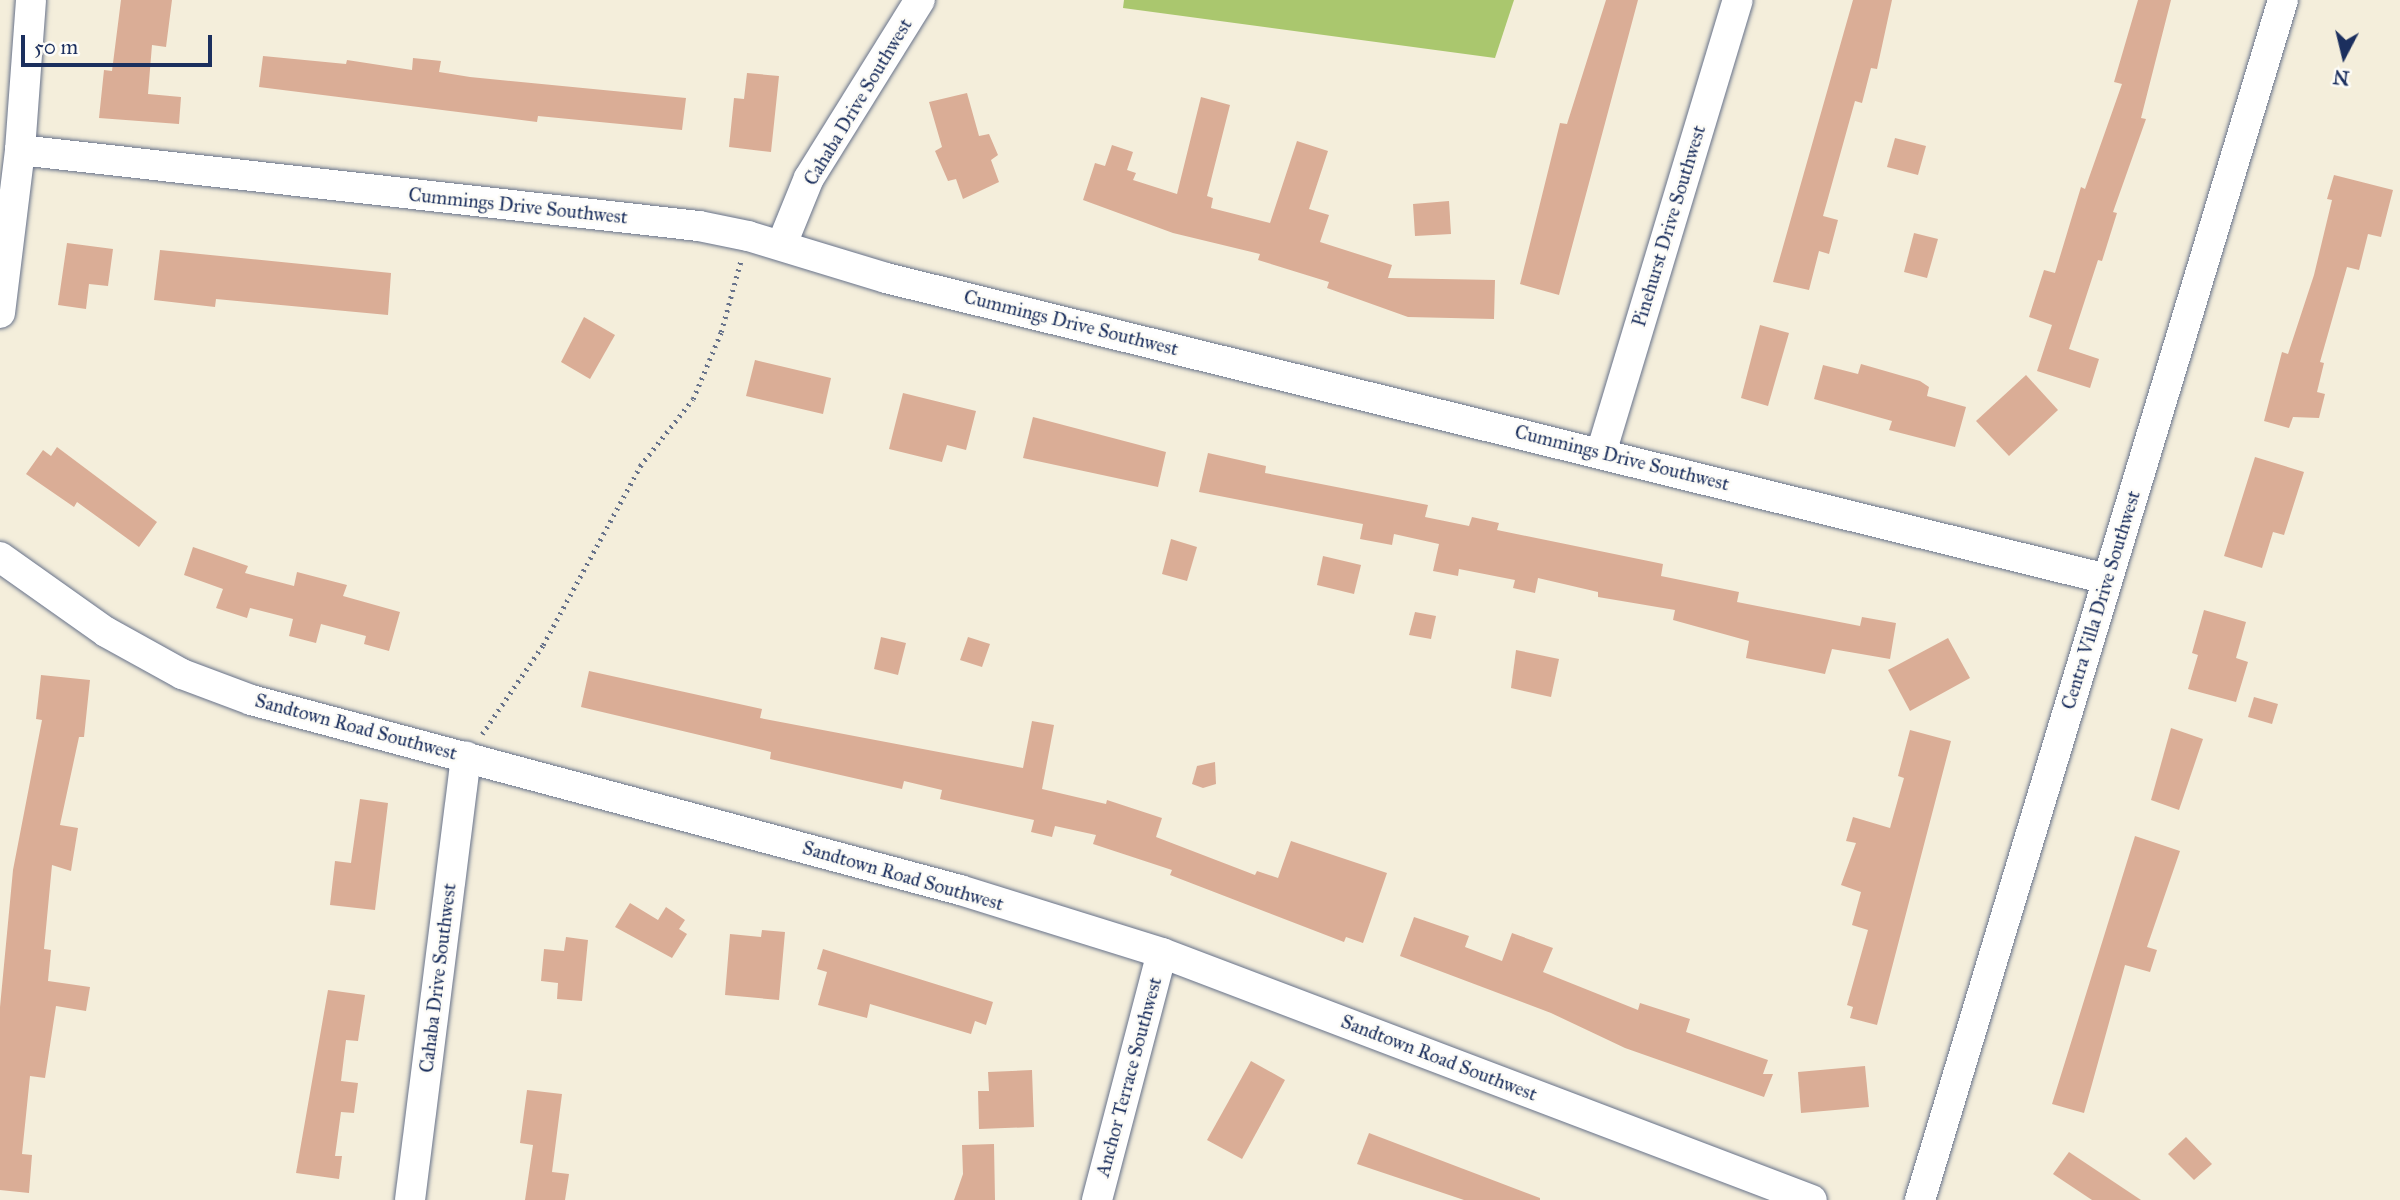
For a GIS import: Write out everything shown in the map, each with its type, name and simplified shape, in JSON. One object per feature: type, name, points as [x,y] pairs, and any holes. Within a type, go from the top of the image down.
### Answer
[{"type":"street","points":[[0,313],[20,150],[31,0]]},
{"type":"street","name":"Cahaba Drive Southwest","points":[[782,244],[809,178],[920,0]]},
{"type":"street","name":"Pinehurst Drive Southwest","points":[[1601,453],[1738,0]]},
{"type":"street","name":"Centra Villa Drive Southwest","points":[[1920,1200],[2283,0]]},
{"type":"street","name":"Cummings Drive Southwest","points":[[20,150],[699,226],[748,236],[782,244],[886,278],[2107,579]]},
{"type":"street","name":"Sandtown Road Southwest","points":[[0,557],[106,632],[182,674],[251,699],[960,890],[1162,953],[1812,1200]]},
{"type":"street","name":"Cahaba Drive Southwest","points":[[410,1200],[466,757]]},
{"type":"street","name":"Anchor Terrace Southwest","points":[[1097,1200],[1162,953]]},
{"type":"path","points":[[466,757],[543,645],[640,466],[693,399],[721,332],[748,236]]},
{"type":"green space","points":[[1124,0],[1514,0],[1495,58],[1123,8]]},
{"type":"building","points":[[121,0],[172,0],[166,47],[152,45],[148,94],[181,97],[179,124],[99,118],[104,70],[112,71]]},
{"type":"building","points":[[1606,0],[1638,0],[1559,295],[1520,284],[1560,123],[1567,124]]},
{"type":"building","points":[[1853,0],[1892,0],[1877,69],[1871,68],[1862,103],[1855,101],[1823,216],[1838,220],[1829,254],[1819,251],[1809,290],[1773,282]]},
{"type":"building","points":[[2138,0],[2171,0],[2141,118],[2146,119],[2113,212],[2117,213],[2102,261],[2098,260],[2069,349],[2099,359],[2090,388],[2037,371],[2052,325],[2029,317],[2044,270],[2055,273],[2081,187],[2085,189],[2122,84],[2114,82]]},
{"type":"building","points":[[263,56],[346,64],[347,60],[412,70],[413,58],[441,61],[439,72],[470,77],[686,98],[682,130],[538,116],[537,122],[259,87]]},
{"type":"building","points":[[747,73],[779,76],[771,152],[729,147],[734,98],[744,99]]},
{"type":"building","points":[[967,93],[979,136],[989,134],[998,155],[991,160],[999,182],[963,199],[956,179],[948,181],[935,151],[942,147],[929,102]]},
{"type":"building","points":[[1201,97],[1230,105],[1207,196],[1213,198],[1211,208],[1270,223],[1297,141],[1328,151],[1309,209],[1329,215],[1320,242],[1392,265],[1388,278],[1495,280],[1494,319],[1408,317],[1327,288],[1329,282],[1258,260],[1260,254],[1173,233],[1083,200],[1095,163],[1105,166],[1112,145],[1133,152],[1127,170],[1136,173],[1133,180],[1177,194]]},
{"type":"building","points":[[1895,138],[1926,146],[1918,175],[1887,167]]},
{"type":"building","points":[[2334,175],[2393,190],[2381,237],[2368,234],[2359,270],[2347,267],[2320,362],[2324,363],[2317,392],[2325,394],[2319,418],[2293,417],[2289,428],[2264,421],[2282,352],[2288,354],[2314,275],[2332,200],[2327,199]]},
{"type":"building","points":[[1449,201],[1451,234],[1415,236],[1413,204]]},
{"type":"building","points":[[1914,233],[1938,239],[1927,278],[1904,272]]},
{"type":"building","points":[[67,243],[113,249],[108,286],[89,284],[86,309],[58,305]]},
{"type":"building","points":[[160,250],[391,273],[388,315],[216,299],[215,307],[154,300]]},
{"type":"building","points":[[584,317],[615,335],[590,379],[561,362]]},
{"type":"building","points":[[1760,325],[1789,333],[1768,406],[1741,398]]},
{"type":"building","points":[[755,360],[831,378],[823,414],[746,396]]},
{"type":"building","points":[[1861,364],[1920,381],[1929,387],[1927,396],[1966,407],[1955,447],[1889,430],[1892,421],[1814,399],[1823,365],[1858,374]]},
{"type":"building","points":[[2026,375],[2058,410],[2009,456],[1976,421]]},
{"type":"building","points":[[903,393],[976,411],[966,450],[947,445],[942,462],[889,449]]},
{"type":"building","points":[[1033,417],[1166,452],[1158,487],[1023,458]]},
{"type":"building","points":[[57,447],[157,522],[139,547],[77,502],[74,507],[26,474],[43,450],[51,456]]},
{"type":"building","points":[[1208,453],[1266,466],[1265,473],[1428,505],[1425,517],[1469,526],[1472,517],[1499,523],[1497,530],[1663,564],[1661,576],[1739,592],[1737,602],[1860,626],[1862,617],[1896,623],[1890,659],[1832,649],[1825,674],[1746,658],[1749,641],[1673,620],[1675,610],[1598,597],[1598,592],[1538,578],[1535,593],[1513,588],[1515,580],[1459,569],[1458,576],[1433,571],[1439,544],[1394,534],[1392,545],[1360,539],[1363,524],[1199,492]]},
{"type":"building","points":[[2255,457],[2304,472],[2284,535],[2273,532],[2262,568],[2224,556]]},
{"type":"building","points":[[1171,539],[1197,547],[1187,581],[1162,574]]},
{"type":"building","points":[[193,547],[248,566],[245,573],[294,586],[297,572],[347,585],[343,596],[400,612],[389,651],[364,644],[366,636],[321,624],[316,643],[289,636],[293,619],[250,608],[247,618],[216,608],[223,589],[184,575]]},
{"type":"building","points":[[1323,556],[1361,565],[1354,594],[1317,585]]},
{"type":"building","points":[[2204,610],[2246,622],[2236,658],[2248,662],[2236,702],[2188,689],[2198,655],[2192,653]]},
{"type":"building","points":[[1415,612],[1436,616],[1431,639],[1409,635]]},
{"type":"building","points":[[881,637],[906,643],[898,675],[874,669]]},
{"type":"building","points":[[968,637],[990,644],[982,667],[960,660]]},
{"type":"building","points":[[1948,638],[1970,678],[1910,711],[1888,670]]},
{"type":"building","points":[[1516,650],[1559,659],[1551,697],[1511,688]]},
{"type":"building","points":[[589,671],[762,709],[760,718],[1023,768],[1032,721],[1054,725],[1042,789],[1106,804],[1107,800],[1162,818],[1156,837],[1255,875],[1257,871],[1278,878],[1291,841],[1387,873],[1363,943],[1346,937],[1344,942],[1170,875],[1172,870],[1093,844],[1096,835],[1055,826],[1052,837],[1031,832],[1034,820],[940,799],[942,790],[904,781],[902,789],[770,759],[771,752],[581,707]]},
{"type":"building","points":[[41,675],[90,680],[84,737],[79,737],[60,825],[78,828],[71,871],[52,865],[44,949],[51,950],[48,981],[90,987],[86,1011],[56,1006],[45,1078],[30,1076],[22,1154],[32,1155],[29,1193],[0,1190],[0,1007],[13,870],[42,720],[36,719]]},
{"type":"building","points":[[2254,697],[2278,704],[2272,724],[2248,717]]},
{"type":"building","points":[[2171,728],[2203,739],[2179,810],[2151,800]]},
{"type":"building","points":[[1910,730],[1951,741],[1877,1025],[1850,1018],[1853,1007],[1847,1005],[1868,930],[1852,925],[1861,892],[1841,885],[1856,843],[1846,841],[1853,817],[1890,828],[1904,778],[1898,776]]},
{"type":"building","points":[[1215,762],[1216,784],[1203,788],[1192,784],[1197,766]]},
{"type":"building","points":[[360,799],[388,803],[375,910],[330,905],[335,861],[351,863]]},
{"type":"building","points":[[2135,836],[2180,851],[2147,947],[2157,950],[2150,972],[2125,965],[2084,1113],[2052,1104]]},
{"type":"building","points":[[630,903],[658,920],[666,907],[685,920],[679,929],[687,934],[672,958],[615,927]]},
{"type":"building","points":[[1414,917],[1469,936],[1465,947],[1502,961],[1512,933],[1553,948],[1543,972],[1638,1010],[1640,1003],[1690,1019],[1686,1032],[1768,1060],[1763,1074],[1773,1074],[1764,1097],[1625,1048],[1551,1013],[1400,956]]},
{"type":"building","points":[[762,930],[785,932],[779,1000],[725,995],[730,934],[761,937]]},
{"type":"building","points":[[566,937],[588,940],[582,1001],[557,999],[558,983],[541,981],[544,949],[564,951]]},
{"type":"building","points":[[823,949],[993,1002],[986,1025],[975,1021],[971,1034],[870,1004],[867,1018],[818,1005],[827,972],[817,969]]},
{"type":"building","points":[[328,990],[365,995],[358,1041],[346,1040],[341,1081],[358,1083],[354,1113],[341,1112],[335,1156],[342,1156],[339,1179],[296,1173]]},
{"type":"building","points":[[1251,1061],[1285,1080],[1242,1159],[1207,1140]]},
{"type":"building","points":[[1865,1066],[1869,1107],[1801,1113],[1798,1072]]},
{"type":"building","points":[[1032,1070],[1034,1127],[979,1129],[978,1091],[989,1091],[988,1072]]},
{"type":"building","points":[[527,1090],[562,1094],[552,1172],[569,1174],[565,1200],[525,1200],[533,1145],[520,1143]]},
{"type":"building","points":[[1369,1133],[1540,1200],[1464,1200],[1357,1164]]},
{"type":"building","points":[[2186,1137],[2212,1164],[2194,1180],[2168,1154]]},
{"type":"building","points":[[994,1144],[995,1200],[954,1200],[963,1174],[962,1145]]},
{"type":"building","points":[[2069,1152],[2141,1200],[2092,1200],[2053,1174]]}]
